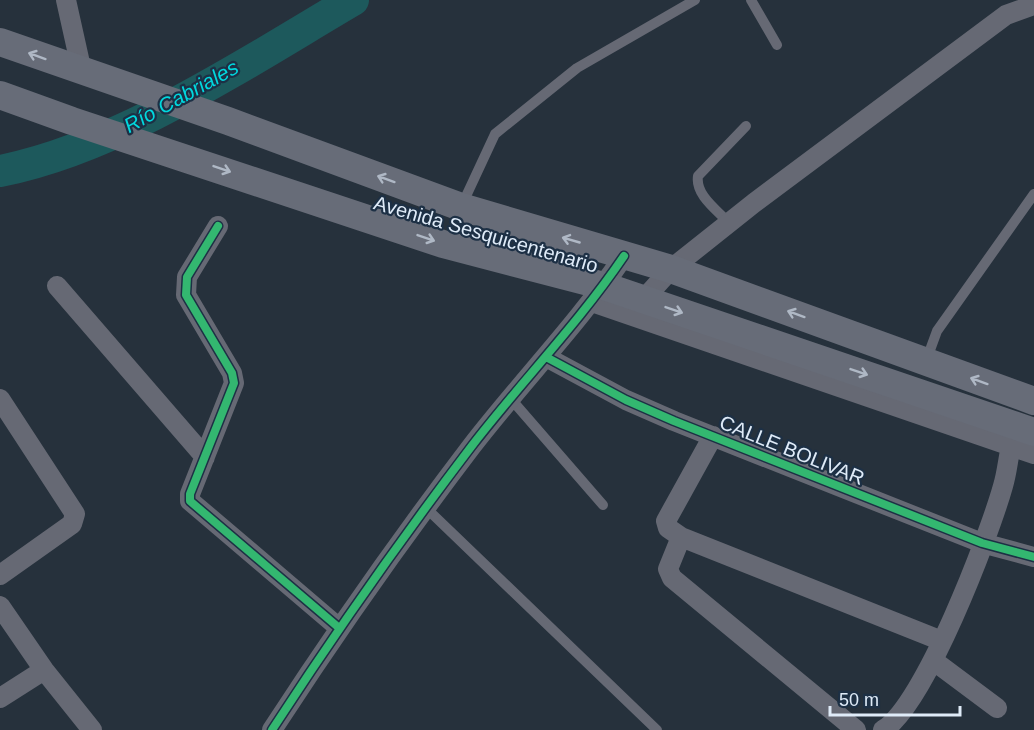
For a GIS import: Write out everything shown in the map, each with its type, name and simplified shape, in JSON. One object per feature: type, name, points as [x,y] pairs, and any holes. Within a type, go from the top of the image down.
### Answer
[{"type":"main road","name":"Avenida Sesquicentenario","points":[[0,42],[461,207],[671,269],[926,362],[1033,398]]},
{"type":"main road","name":"Avenida Sesquicentenario","points":[[0,95],[72,121],[166,150],[598,294],[644,299],[1022,439]]},
{"type":"street","points":[[66,0],[82,72]]},
{"type":"street","points":[[644,299],[671,269],[729,222],[1006,15],[1034,5]]},
{"type":"street","points":[[218,226],[187,277],[186,295],[232,373],[234,383],[190,501],[338,627]]},
{"type":"street","points":[[272,730],[338,627],[472,445],[598,294],[624,255]]},
{"type":"street","points":[[57,286],[205,457]]},
{"type":"street","name":"Avenida Sesquicentenario","points":[[598,294],[1022,439],[1034,454]]},
{"type":"street","name":"CALLE BOLIVAR","points":[[546,357],[626,400],[713,436],[982,543],[1034,557]]},
{"type":"street","points":[[0,399],[75,514],[72,524],[0,574]]},
{"type":"street","points":[[713,436],[666,521],[668,528],[681,537],[942,641]]},
{"type":"street","points":[[883,730],[904,709],[934,661],[1022,439]]},
{"type":"street","points":[[681,537],[668,569],[672,578],[856,730]]},
{"type":"street","points":[[0,606],[44,670],[92,730]]},
{"type":"street","points":[[934,661],[998,708]]},
{"type":"street","points":[[0,698],[44,670]]},
{"type":"lane","points":[[461,207],[495,134],[577,68],[694,0]]},
{"type":"lane","points":[[751,0],[777,45]]},
{"type":"lane","points":[[729,222],[702,194],[697,184],[698,176],[746,126]]},
{"type":"lane","points":[[926,362],[937,332],[1034,194]]},
{"type":"lane","points":[[511,399],[603,505]]},
{"type":"lane","points":[[426,508],[657,730]]},
{"type":"waterway","name":"Río Cabriales","points":[[0,171],[45,160],[137,123],[227,75],[353,0]]},
{"type":"cycle path","points":[[218,226],[187,277],[186,295],[232,373],[234,383],[190,494],[190,501],[338,627]]},
{"type":"cycle path","points":[[272,730],[369,587],[445,482],[490,423],[569,329],[624,256]]},
{"type":"cycle path","points":[[546,357],[626,400],[674,421],[982,543],[1034,557]]}]
